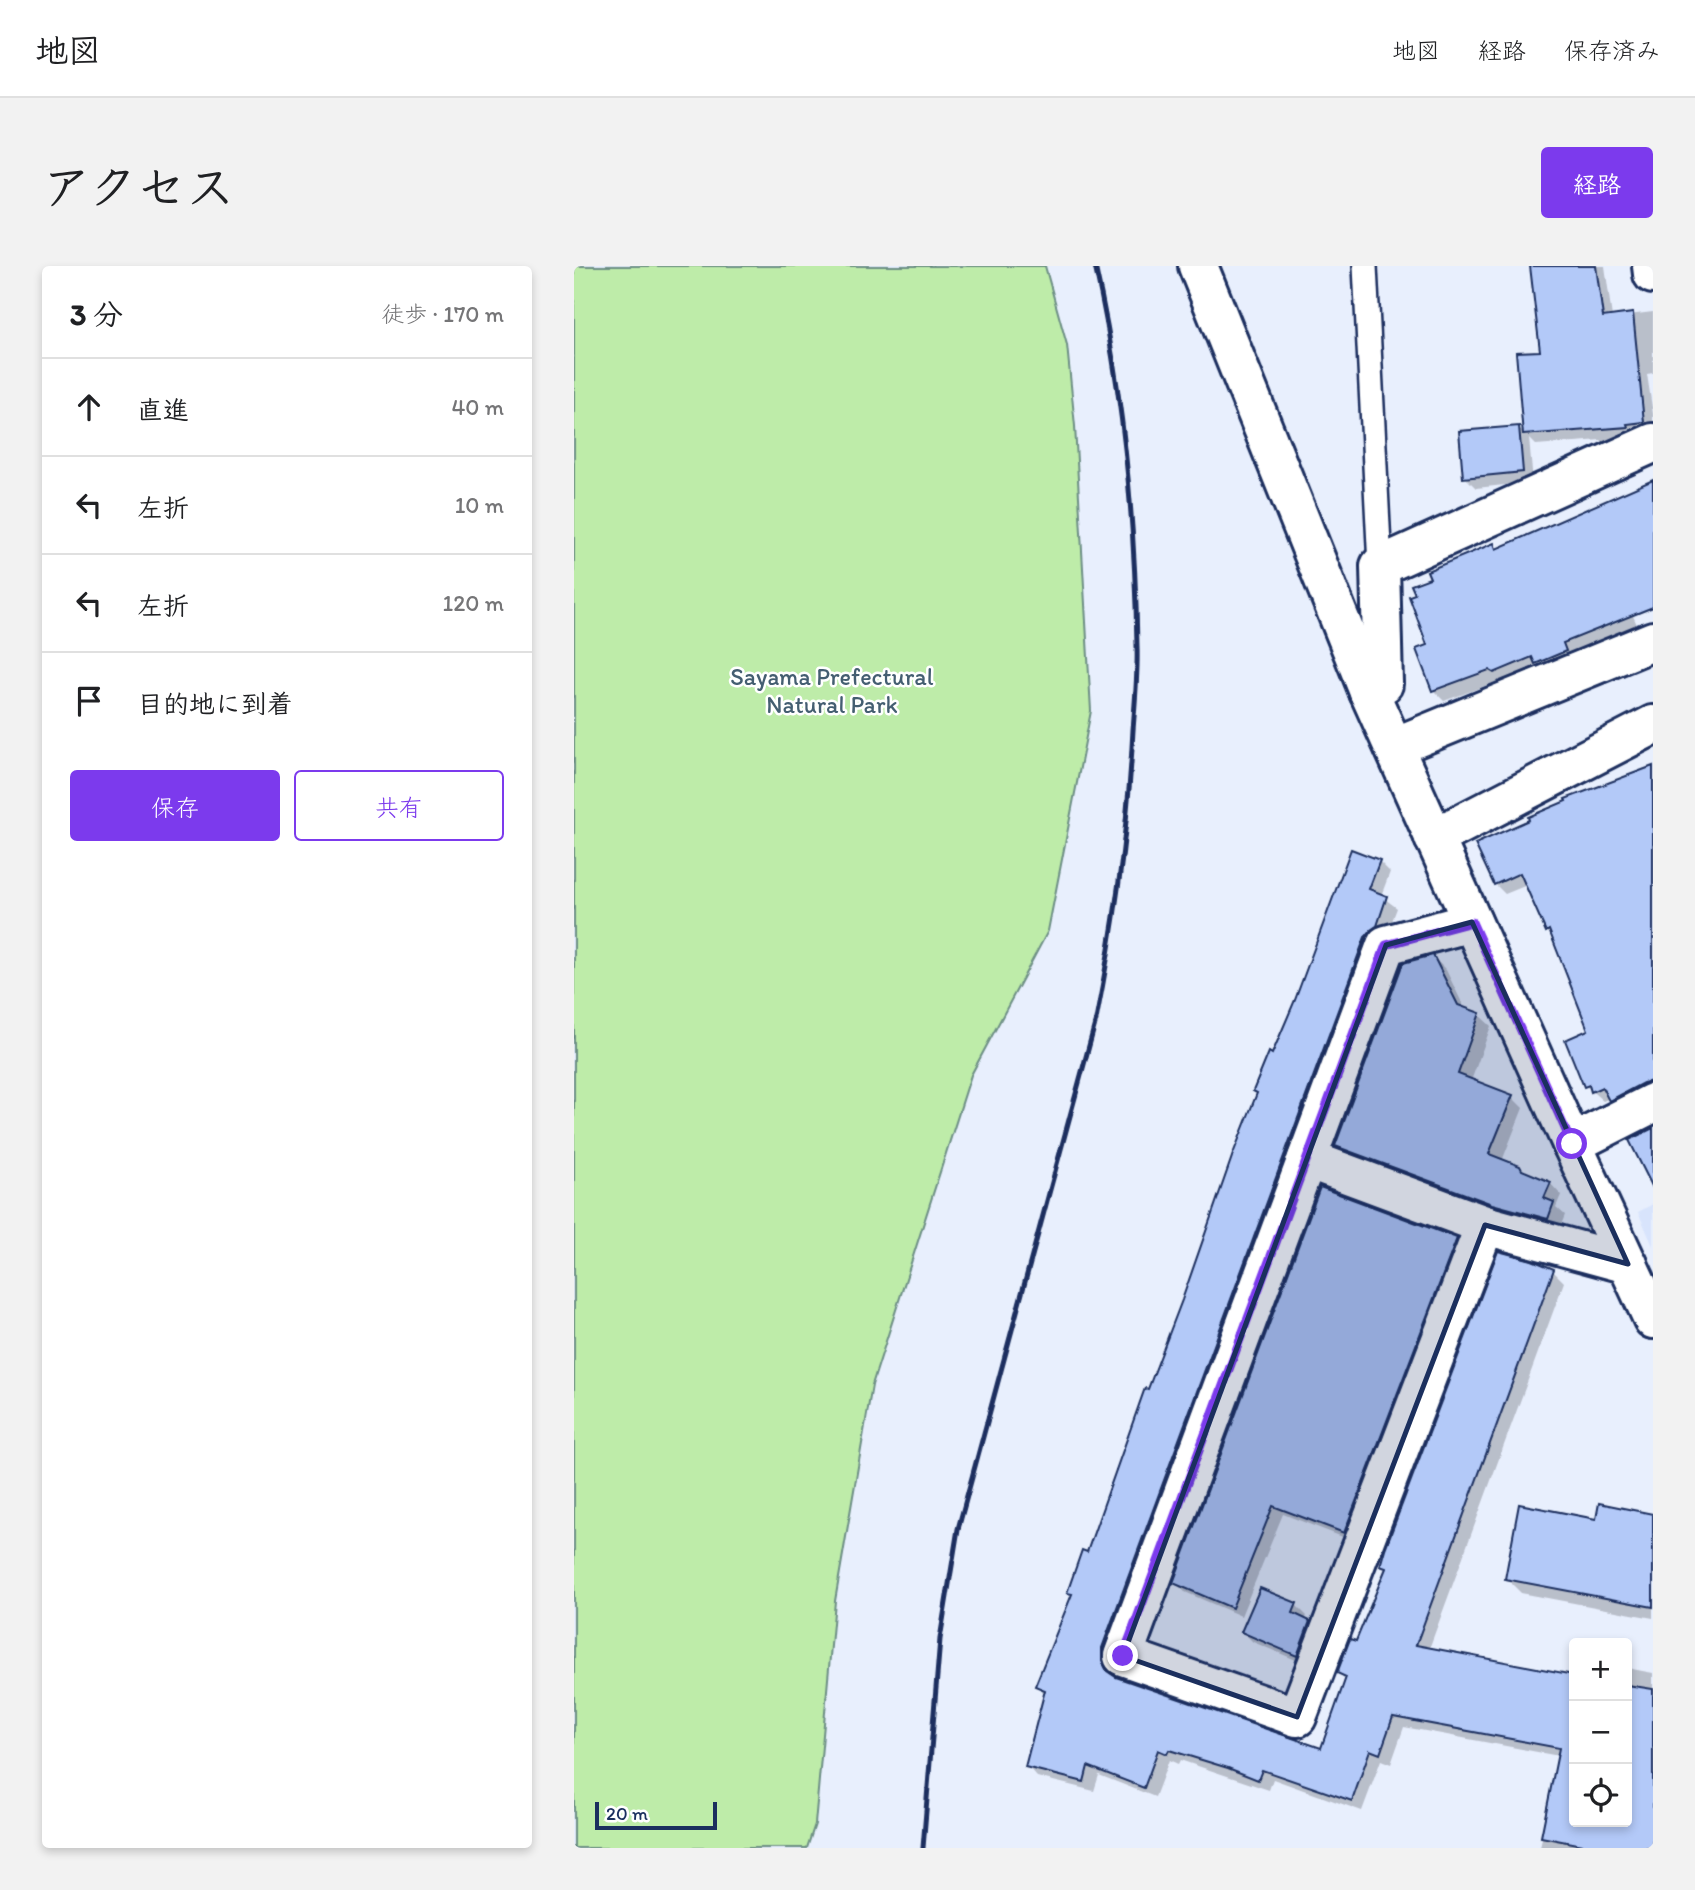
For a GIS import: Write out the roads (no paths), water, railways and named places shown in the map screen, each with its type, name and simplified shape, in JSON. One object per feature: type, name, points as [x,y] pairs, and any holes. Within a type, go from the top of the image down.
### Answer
[{"type":"street","points":[[1198,266],[1369,692],[1653,1319]]},
{"type":"street","points":[[1652,266],[1653,274]]},
{"type":"street","points":[[1369,692],[1383,684],[1380,566],[1653,443]]},
{"type":"street","points":[[1394,747],[1653,641]]},
{"type":"street","points":[[1434,838],[1653,725]]},
{"type":"street","points":[[1472,922],[1386,945],[1123,1656],[1297,1717],[1485,1225]]},
{"type":"street","points":[[1572,1144],[1653,1104]]},
{"type":"street","points":[[1307,1159],[1485,1225],[1628,1264]]},
{"type":"lane","points":[[1365,266],[1380,566]]},
{"type":"railway","points":[[923,1848],[940,1639],[958,1529],[1096,1020],[1115,912],[1124,840],[1137,667],[1134,550],[1120,407],[1095,266]]},
{"type":"park label","name":"Sayama Prefectural Natural Park","points":[[832,690]]}]
